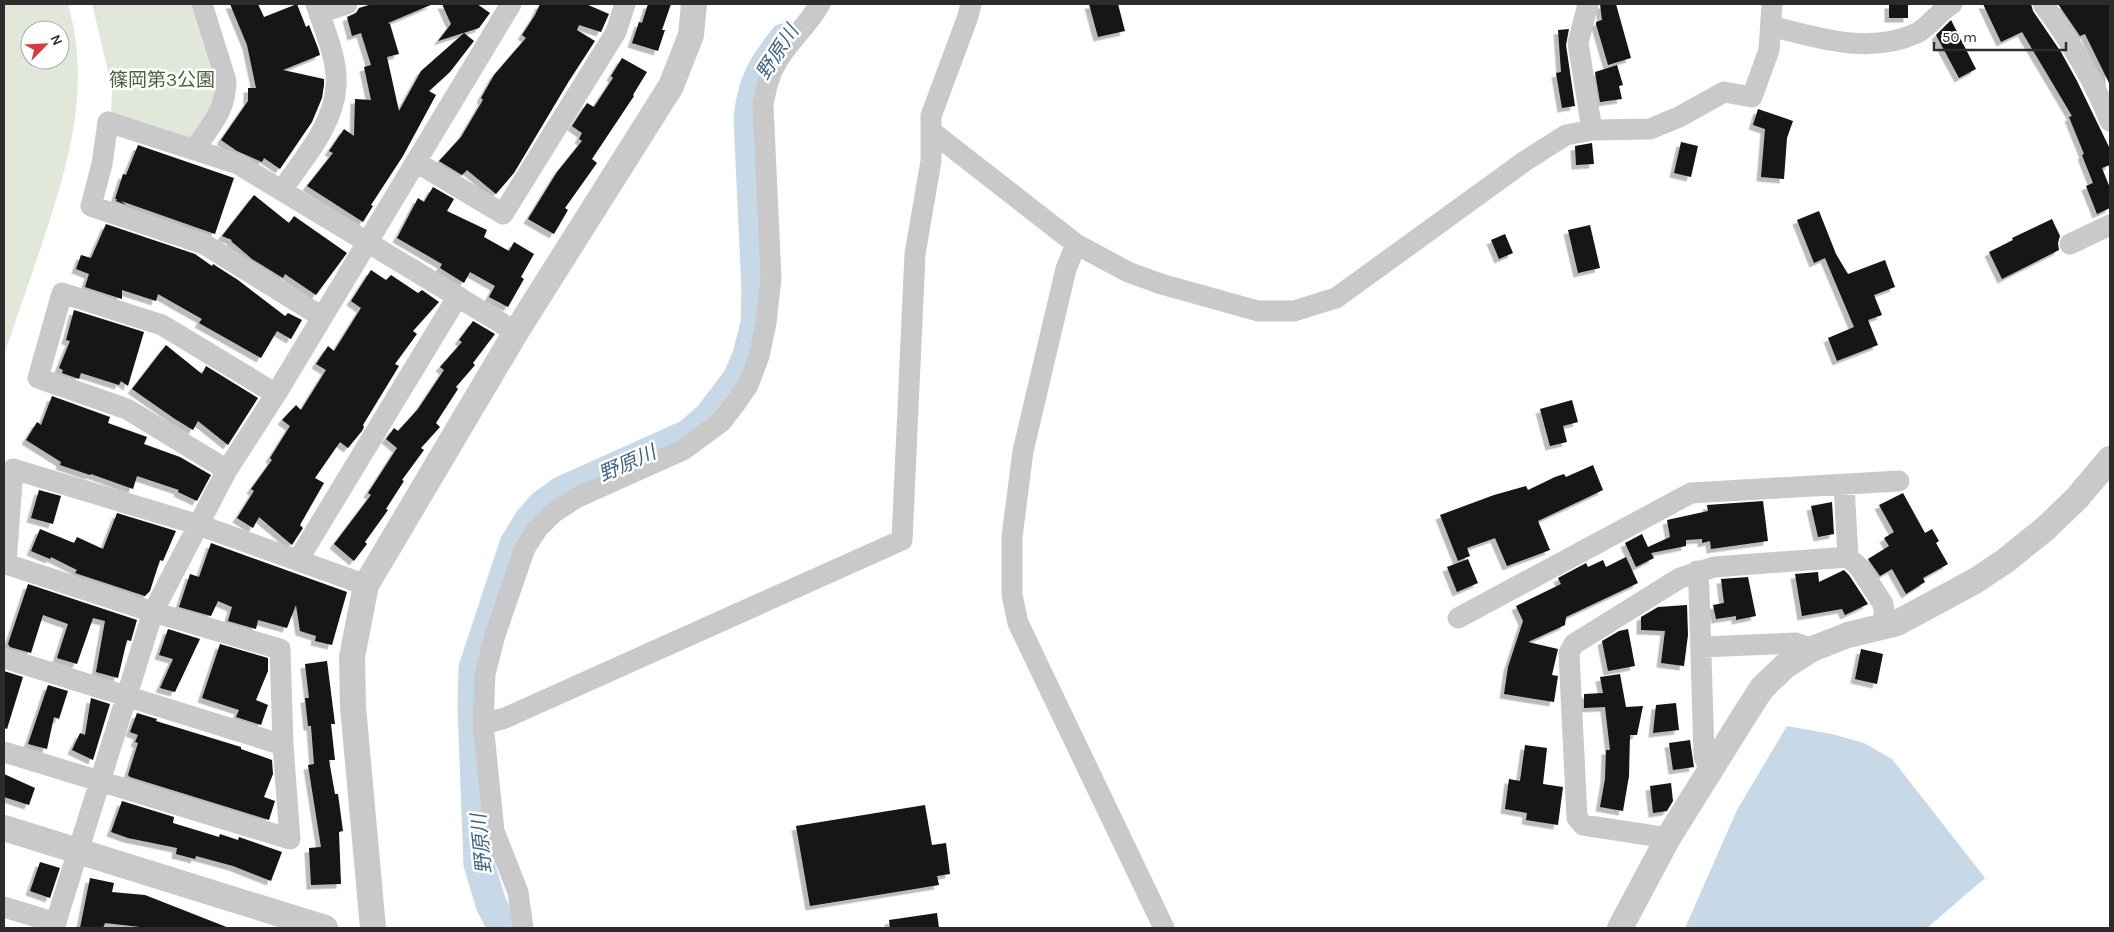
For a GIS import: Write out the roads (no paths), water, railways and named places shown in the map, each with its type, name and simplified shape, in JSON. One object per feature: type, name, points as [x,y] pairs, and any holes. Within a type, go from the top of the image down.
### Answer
[{"type":"street","points":[[194,150],[222,110],[226,92],[226,81],[202,4]]},
{"type":"street","points":[[282,190],[321,132],[333,108],[337,84],[333,59],[317,8],[347,4]]},
{"type":"street","points":[[4,907],[55,926],[152,612],[227,470],[276,394],[511,4]]},
{"type":"street","points":[[416,162],[503,214],[616,32],[625,4]]},
{"type":"street","points":[[373,928],[353,707],[352,657],[366,585],[516,332],[671,86],[690,35],[694,4]]},
{"type":"street","points":[[523,928],[518,892],[494,831],[483,724],[485,674],[495,635],[525,548],[538,528],[553,513],[576,498],[683,450],[721,422],[736,404],[748,385],[759,356],[766,323],[770,278],[763,104],[766,85],[778,60],[814,15],[820,4]]},
{"type":"street","points":[[483,724],[505,718],[902,540],[915,254],[931,161],[930,116],[971,4]]},
{"type":"street","points":[[1588,4],[1578,43],[1592,130]]},
{"type":"street","points":[[931,131],[1076,244],[1128,272],[1161,284],[1258,310],[1294,311],[1336,298],[1566,135],[1592,130],[1650,129],[1679,117],[1724,92],[1752,97],[1769,50],[1772,4]]},
{"type":"street","points":[[1771,26],[1834,41],[1868,45],[1903,38],[1919,32],[1934,16],[1952,4]]},
{"type":"street","points":[[2043,4],[2058,24],[2096,88],[2110,121]]},
{"type":"street","points":[[322,317],[204,244],[91,206],[102,164],[108,122],[238,164],[516,332]]},
{"type":"street","points":[[2070,244],[2110,225]]},
{"type":"street","points":[[1076,244],[1066,269],[1024,450],[1012,537],[1012,595],[1018,623],[1164,928]]},
{"type":"street","points":[[227,470],[127,410],[38,378],[62,293],[162,325],[276,394]]},
{"type":"street","points":[[298,560],[458,296]]},
{"type":"street","points":[[1620,928],[1668,838],[1762,688],[1785,666],[1812,649],[1848,635],[1897,623],[1975,581],[2005,561],[2046,528],[2071,504],[2110,459]]},
{"type":"street","points":[[4,752],[290,839],[283,745],[280,649],[152,612],[6,564],[13,469],[199,525],[366,585]]},
{"type":"street","points":[[1458,618],[1690,493],[1899,481]]},
{"type":"street","points":[[1844,485],[1848,557],[1859,567],[1883,604],[1886,625]]},
{"type":"street","points":[[1668,838],[1582,825],[1577,818],[1568,654],[1574,644],[1680,578],[1697,571],[1714,567],[1848,557]]},
{"type":"street","points":[[1697,571],[1704,756],[1710,771]]},
{"type":"street","points":[[1701,647],[1796,644],[1812,649]]},
{"type":"street","points":[[4,658],[283,745]]},
{"type":"street","points":[[4,828],[325,928]]},
{"type":"water","points":[[1787,726],[1832,734],[1864,743],[1892,759],[1985,878],[1927,928],[1685,928],[1737,810]]},
{"type":"waterway","name":"野原川","points":[[503,928],[491,904],[479,864],[473,707],[474,668],[515,544],[529,521],[543,505],[561,492],[688,435],[709,417],[738,379],[748,355],[756,323],[757,291],[749,118],[756,85],[764,67],[784,39]]},
{"type":"park label","name":"篠岡第3公園","points":[[162,79]]}]
